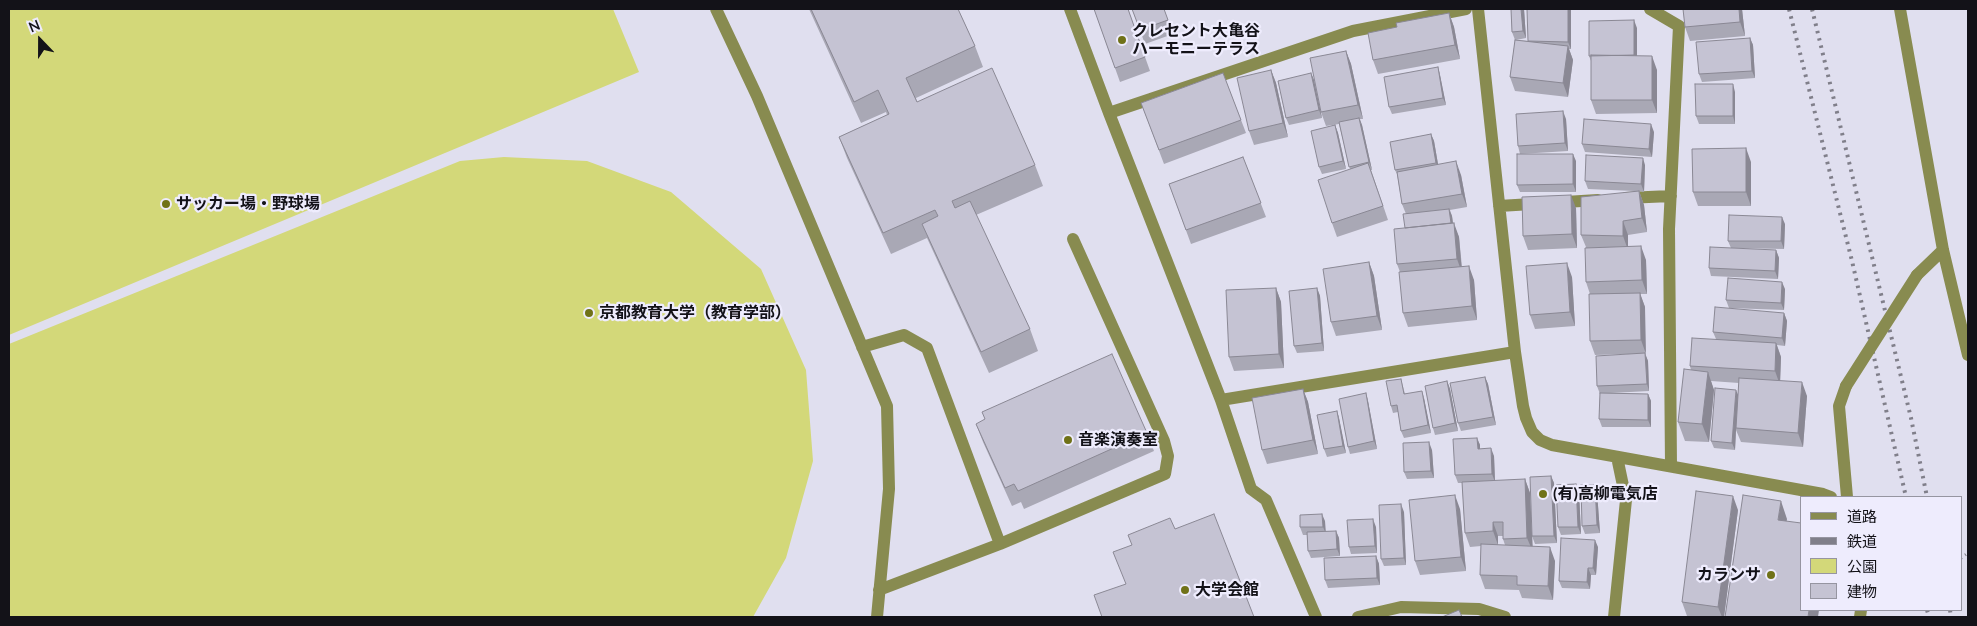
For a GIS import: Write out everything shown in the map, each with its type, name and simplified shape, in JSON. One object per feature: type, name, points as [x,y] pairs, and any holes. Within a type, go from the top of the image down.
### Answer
[{"type":"street","points":[[716,9],[757,96],[887,406],[890,489],[877,617]]},
{"type":"street","points":[[1070,9],[1221,400],[1251,489],[1266,500],[1316,617]]},
{"type":"street","points":[[1109,113],[1353,32],[1466,9]]},
{"type":"street","points":[[1478,9],[1515,352],[1526,418],[1536,436],[1540,440],[1552,445],[1828,496]]},
{"type":"street","points":[[1650,9],[1679,26],[1669,230],[1672,466]]},
{"type":"street","points":[[1900,9],[1943,250],[1968,355]]},
{"type":"street","points":[[1499,206],[1671,196]]},
{"type":"street","points":[[879,590],[1000,544],[1165,474],[1168,456],[1164,441],[1073,239]]},
{"type":"street","points":[[1847,496],[1838,406],[1846,386],[1917,275],[1943,250]]},
{"type":"street","points":[[862,346],[904,335],[927,348],[1000,544]]},
{"type":"street","points":[[1221,400],[1515,352]]},
{"type":"street","points":[[1614,617],[1626,500],[1617,457]]},
{"type":"street","points":[[1358,617],[1401,607],[1479,609],[1505,617]]},
{"type":"green space","name":"サッカー場・野球場","points":[[9,9],[613,9],[639,72],[9,335]]},
{"type":"green space","points":[[504,157],[587,161],[671,192],[761,269],[806,370],[813,461],[786,558],[753,617],[9,617],[9,344],[460,161]]},
{"type":"building","points":[[811,9],[958,9],[975,46],[906,78],[917,102],[992,68],[1035,165],[952,201],[955,208],[970,201],[1030,329],[981,352],[922,224],[938,216],[935,210],[883,233],[839,137],[889,114],[878,90],[854,102]]},
{"type":"building","name":"クレセント大亀谷 ハーモニーテラス","points":[[1094,9],[1128,9],[1145,57],[1115,68]]},
{"type":"building","points":[[1132,9],[1164,9],[1168,20],[1140,30]]},
{"type":"building","points":[[1511,9],[1521,9],[1523,31],[1512,32]]},
{"type":"building","points":[[1527,9],[1568,9],[1568,42],[1528,41]]},
{"type":"building","points":[[1683,9],[1739,9],[1740,22],[1685,27]]},
{"type":"building","points":[[1449,13],[1455,45],[1373,60],[1368,33],[1397,27],[1396,23]]},
{"type":"building","points":[[1634,20],[1634,55],[1589,56],[1589,21]]},
{"type":"building","points":[[1750,38],[1752,71],[1699,74],[1696,42]]},
{"type":"building","points":[[1515,40],[1568,46],[1563,83],[1510,77]]},
{"type":"building","points":[[1346,51],[1358,105],[1321,112],[1310,58]]},
{"type":"building","points":[[1591,55],[1652,56],[1652,100],[1591,100]]},
{"type":"building","points":[[1438,67],[1443,98],[1389,107],[1384,77]]},
{"type":"building","points":[[1271,70],[1283,123],[1249,131],[1237,78]]},
{"type":"building","points":[[1223,73],[1241,120],[1159,150],[1141,103]]},
{"type":"building","points":[[1311,73],[1319,110],[1286,118],[1278,81]]},
{"type":"building","points":[[1695,84],[1733,84],[1733,116],[1696,116]]},
{"type":"building","points":[[1563,111],[1565,143],[1518,146],[1516,114]]},
{"type":"building","points":[[1359,118],[1369,162],[1349,167],[1339,122]]},
{"type":"building","points":[[1584,119],[1651,124],[1649,149],[1582,144]]},
{"type":"building","points":[[1335,125],[1343,161],[1319,167],[1311,131]]},
{"type":"building","points":[[1431,134],[1436,163],[1395,170],[1390,142]]},
{"type":"building","points":[[1746,148],[1746,192],[1693,192],[1692,149]]},
{"type":"building","points":[[1517,154],[1573,154],[1573,184],[1517,185]]},
{"type":"building","points":[[1586,155],[1643,158],[1641,184],[1585,181]]},
{"type":"building","points":[[1243,157],[1261,203],[1186,230],[1169,184]]},
{"type":"building","points":[[1456,161],[1462,194],[1402,204],[1397,172]]},
{"type":"building","points":[[1368,163],[1383,206],[1332,223],[1318,180]]},
{"type":"building","points":[[1639,191],[1642,218],[1623,221],[1623,236],[1581,235],[1581,197]]},
{"type":"building","points":[[1571,195],[1572,234],[1523,236],[1522,197]]},
{"type":"building","points":[[1449,209],[1451,223],[1405,228],[1403,214]]},
{"type":"building","points":[[1729,215],[1782,217],[1781,241],[1728,241]]},
{"type":"building","points":[[1454,223],[1457,259],[1397,264],[1394,229]]},
{"type":"building","points":[[1641,246],[1642,280],[1586,282],[1585,248]]},
{"type":"building","points":[[1710,247],[1776,250],[1775,271],[1709,268]]},
{"type":"building","points":[[1369,262],[1377,316],[1331,322],[1323,269]]},
{"type":"building","points":[[1567,263],[1570,312],[1530,315],[1526,266]]},
{"type":"building","points":[[1469,266],[1472,306],[1403,313],[1399,272]]},
{"type":"building","points":[[1728,278],[1782,282],[1781,303],[1726,300]]},
{"type":"building","points":[[1276,288],[1279,354],[1229,357],[1226,290]]},
{"type":"building","points":[[1317,288],[1322,343],[1294,346],[1289,291]]},
{"type":"building","points":[[1640,293],[1641,340],[1590,341],[1589,294]]},
{"type":"building","points":[[1715,307],[1784,313],[1782,338],[1713,332]]},
{"type":"building","points":[[1692,338],[1776,343],[1775,371],[1690,366]]},
{"type":"building","points":[[1645,353],[1647,384],[1597,386],[1596,356]]},
{"type":"building","name":"音楽演奏室","points":[[1112,354],[1147,433],[1018,491],[1014,484],[1005,488],[976,424],[985,419],[982,412]]},
{"type":"building","points":[[1684,369],[1708,372],[1702,424],[1678,422]]},
{"type":"building","points":[[1485,377],[1493,417],[1458,423],[1450,383]]},
{"type":"building","points":[[1739,378],[1802,382],[1798,433],[1736,428]]},
{"type":"building","points":[[1401,379],[1404,394],[1422,391],[1428,425],[1401,431],[1397,405],[1391,406],[1386,381]]},
{"type":"building","points":[[1447,381],[1455,423],[1433,428],[1425,386]]},
{"type":"building","points":[[1715,388],[1736,390],[1732,443],[1711,441]]},
{"type":"building","points":[[1303,389],[1313,440],[1262,450],[1252,398]]},
{"type":"building","points":[[1366,393],[1374,441],[1348,447],[1339,399]]},
{"type":"building","points":[[1600,393],[1648,394],[1648,420],[1599,419]]},
{"type":"building","points":[[1337,411],[1343,446],[1324,449],[1317,415]]},
{"type":"building","points":[[1477,438],[1478,449],[1491,448],[1492,474],[1455,475],[1453,439]]},
{"type":"building","points":[[1429,442],[1431,471],[1404,472],[1403,443]]},
{"type":"building","points":[[1551,476],[1554,536],[1532,536],[1530,477]]},
{"type":"building","points":[[1525,479],[1527,538],[1503,539],[1503,522],[1493,522],[1493,531],[1465,533],[1462,482]]},
{"type":"building","points":[[1576,484],[1578,527],[1558,527],[1556,485]]},
{"type":"building","points":[[1581,485],[1595,485],[1597,525],[1582,526]]},
{"type":"building","points":[[1696,491],[1733,496],[1718,607],[1682,602]]},
{"type":"building","points":[[1455,495],[1461,557],[1415,561],[1409,500]]},
{"type":"building","name":"カランサ","points":[[1743,495],[1781,501],[1778,520],[1800,523],[1800,611],[1809,611],[1808,617],[1725,617]]},
{"type":"building","points":[[1401,504],[1404,558],[1381,559],[1379,505]]},
{"type":"building","name":"大学会館","points":[[1214,514],[1254,617],[1102,617],[1094,595],[1126,584],[1113,552],[1132,545],[1128,535],[1170,518],[1175,529]]},
{"type":"building","points":[[1322,514],[1323,527],[1300,527],[1300,515]]},
{"type":"building","points":[[1373,519],[1375,546],[1349,547],[1347,520]]},
{"type":"building","points":[[1336,531],[1337,549],[1308,551],[1307,532]]},
{"type":"building","points":[[1561,538],[1595,540],[1593,568],[1588,568],[1587,582],[1559,581]]},
{"type":"building","points":[[1481,544],[1550,547],[1548,586],[1517,585],[1517,576],[1480,575]]},
{"type":"building","points":[[1376,556],[1377,578],[1325,580],[1324,558]]},
{"type":"building","points":[[1459,610],[1462,617],[1442,617]]},
{"type":"railway","points":[[1789,9],[1852,261],[1906,496]]},
{"type":"railway","points":[[1812,9],[1911,418],[1927,496]]},
{"type":"railway","points":[[1927,611],[1929,617]]},
{"type":"railway","points":[[1950,611],[1951,617]]},
{"type":"place","name":"クレセント大亀谷 ハーモニーテラス","points":[[1122,40]]},
{"type":"place","name":"サッカー場・野球場","points":[[166,204]]},
{"type":"place","name":"京都教育大学（教育学部）","points":[[589,313]]},
{"type":"place","name":"音楽演奏室","points":[[1068,440]]},
{"type":"place","name":"(有)高柳電気店","points":[[1543,494]]},
{"type":"place","name":"カランサ","points":[[1771,575]]},
{"type":"place","name":"大学会館","points":[[1185,590]]}]
